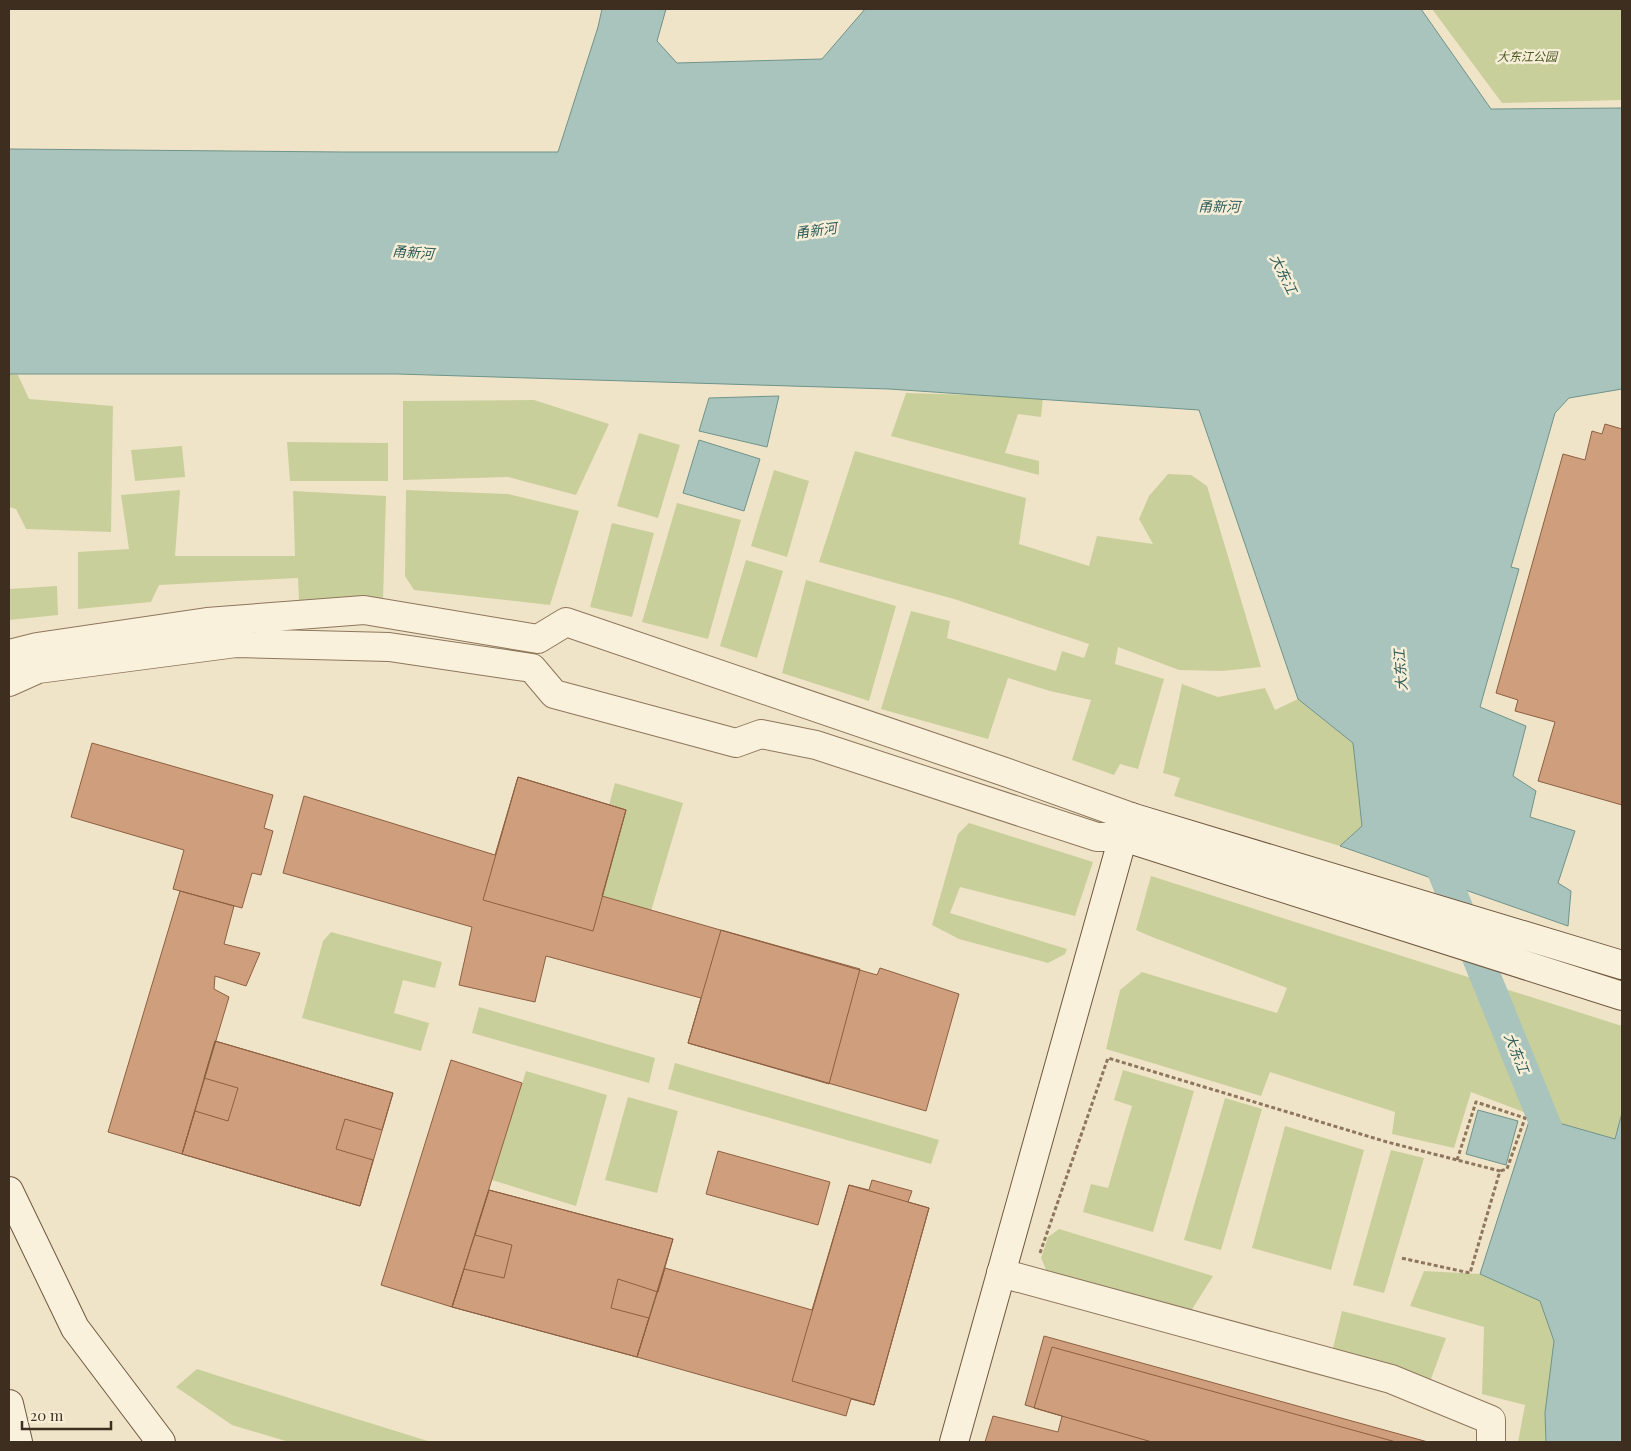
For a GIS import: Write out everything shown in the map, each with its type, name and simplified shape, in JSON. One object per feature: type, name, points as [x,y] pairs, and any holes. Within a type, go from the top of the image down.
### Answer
[{"type":"street","points":[[9,654],[37,647],[207,622],[364,610],[538,639],[566,622],[1005,772],[1135,829],[1622,996]]},
{"type":"street","points":[[9,682],[38,669],[236,643],[389,646],[532,668],[554,694],[736,744],[761,734],[816,745],[1097,837],[1135,829],[1622,965]]},
{"type":"street","points":[[969,1442],[1016,1276],[1135,829]]},
{"type":"street","points":[[9,1190],[74,1328],[161,1442]]},
{"type":"street","points":[[954,1442],[1016,1276]]},
{"type":"street","points":[[1016,1276],[1391,1379],[1491,1420],[1491,1442]]},
{"type":"street","points":[[9,1404],[18,1442]]},
{"type":"path","points":[[1016,1276],[1108,1058],[1387,1142],[1457,1160],[1500,1171],[1507,1169],[1525,1118],[1476,1102],[1457,1160]]},
{"type":"path","points":[[1401,1258],[1470,1274],[1500,1171]]},
{"type":"green space","name":"大东江公园","points":[[1432,9],[1622,9],[1622,100],[1502,103]]},
{"type":"green space","points":[[9,374],[18,375],[29,399],[113,406],[111,532],[26,529],[16,509],[9,507]]},
{"type":"green space","points":[[906,393],[1043,397],[1041,417],[1018,414],[1005,453],[1039,461],[1039,475],[891,436]]},
{"type":"green space","points":[[534,400],[609,424],[576,495],[508,477],[403,480],[403,401]]},
{"type":"green space","points":[[639,433],[680,445],[658,518],[617,506]]},
{"type":"green space","points":[[287,442],[388,443],[388,481],[290,481]]},
{"type":"green space","points":[[182,446],[185,477],[135,481],[131,450]]},
{"type":"green space","points":[[855,451],[1026,498],[1019,544],[1089,566],[1097,536],[1153,544],[1139,519],[1149,496],[1168,474],[1191,475],[1207,486],[1261,667],[1222,671],[1179,670],[1118,647],[1115,664],[1164,679],[1138,769],[1120,764],[1114,775],[1072,760],[1091,700],[1050,691],[1008,678],[988,739],[881,709],[911,611],[950,621],[947,638],[1056,671],[1062,651],[1084,658],[1089,644],[954,599],[819,562]]},
{"type":"green space","points":[[774,470],[809,481],[787,557],[751,546]]},
{"type":"green space","points":[[180,490],[175,556],[295,556],[293,491],[386,496],[383,600],[299,600],[298,578],[159,585],[151,602],[78,609],[78,552],[129,549],[121,495]]},
{"type":"green space","points":[[406,490],[508,494],[579,511],[550,605],[414,590],[405,576]]},
{"type":"green space","points":[[677,503],[741,520],[708,639],[642,622]]},
{"type":"green space","points":[[612,523],[654,533],[632,617],[590,607]]},
{"type":"green space","points":[[746,560],[783,571],[757,658],[720,646]]},
{"type":"green space","points":[[806,580],[896,606],[869,701],[782,673]]},
{"type":"green space","points":[[57,586],[58,615],[9,620],[9,589]]},
{"type":"green space","points":[[1182,684],[1218,697],[1265,688],[1275,710],[1298,699],[1353,743],[1362,826],[1340,846],[1174,796],[1180,778],[1163,773]]},
{"type":"green space","points":[[615,783],[683,803],[651,911],[602,896],[626,810],[609,805]]},
{"type":"green space","points":[[969,823],[1093,862],[1075,916],[960,887],[950,913],[1067,949],[1065,954],[1048,963],[959,939],[932,925],[958,834]]},
{"type":"green space","points":[[1151,876],[1622,1026],[1622,1113],[1615,1139],[1531,1115],[1471,1092],[1454,1148],[1392,1134],[1395,1112],[1270,1072],[1261,1096],[1106,1049],[1120,990],[1142,972],[1277,1013],[1287,988],[1136,930]]},
{"type":"green space","points":[[331,932],[442,962],[435,988],[403,980],[394,1013],[429,1023],[421,1051],[302,1018],[323,941]]},
{"type":"green space","points":[[479,1007],[655,1058],[649,1083],[472,1033]]},
{"type":"green space","points":[[675,1063],[939,1140],[931,1164],[668,1089]]},
{"type":"green space","points":[[1123,1070],[1194,1091],[1153,1232],[1083,1212],[1091,1184],[1108,1188],[1132,1106],[1114,1100]]},
{"type":"green space","points":[[526,1071],[607,1095],[576,1206],[492,1180]]},
{"type":"green space","points":[[628,1097],[678,1111],[657,1193],[605,1180]]},
{"type":"green space","points":[[1225,1098],[1262,1109],[1221,1250],[1184,1240]]},
{"type":"green space","points":[[1285,1126],[1364,1150],[1331,1270],[1252,1248]]},
{"type":"green space","points":[[1391,1150],[1424,1158],[1384,1293],[1353,1285]]},
{"type":"green space","points":[[1059,1229],[1213,1276],[1191,1311],[1047,1272],[1041,1258],[1048,1237]]},
{"type":"green space","points":[[1424,1271],[1480,1274],[1540,1301],[1554,1341],[1545,1413],[1546,1442],[1518,1442],[1525,1405],[1482,1394],[1484,1327],[1410,1306]]},
{"type":"green space","points":[[1342,1311],[1446,1338],[1431,1379],[1332,1352]]},
{"type":"green space","points":[[197,1369],[431,1442],[289,1442],[232,1425],[176,1387]]},
{"type":"water","name":"甬新河","points":[[602,9],[666,9],[657,41],[677,63],[822,59],[865,9],[1421,9],[1491,109],[1622,108],[1622,389],[1569,398],[1555,413],[1511,567],[1519,569],[1480,707],[1526,726],[1513,776],[1536,791],[1530,817],[1575,831],[1558,883],[1571,891],[1568,926],[1340,846],[1362,826],[1353,743],[1298,699],[1199,410],[889,389],[397,374],[9,374],[9,149],[558,152]]},
{"type":"water","points":[[779,396],[767,447],[699,431],[709,398]]},
{"type":"water","points":[[699,440],[760,459],[744,511],[683,493]]},
{"type":"water","points":[[1478,1110],[1518,1121],[1506,1165],[1466,1154]]},
{"type":"water","points":[[1622,1113],[1622,1442],[1546,1442],[1545,1413],[1554,1341],[1540,1301],[1480,1274],[1531,1115],[1615,1139]]},
{"type":"building","points":[[1605,424],[1622,429],[1622,805],[1538,781],[1555,722],[1515,711],[1518,700],[1496,693],[1563,454],[1585,460],[1592,431],[1602,434]]},
{"type":"building","points":[[92,743],[273,795],[264,828],[273,831],[261,875],[252,873],[242,908],[173,889],[184,850],[71,817]]},
{"type":"building","points":[[518,777],[626,810],[602,896],[877,975],[880,968],[959,994],[926,1111],[688,1043],[701,998],[546,956],[535,1002],[459,985],[472,927],[283,873],[304,796],[495,855]]},
{"type":"building","points":[[518,777],[626,810],[593,931],[483,900]]},
{"type":"building","points":[[180,891],[234,906],[224,944],[260,953],[246,986],[215,976],[214,989],[229,997],[182,1154],[108,1132]]},
{"type":"building","points":[[721,930],[860,969],[829,1084],[688,1043]]},
{"type":"building","points":[[215,1041],[393,1093],[360,1206],[182,1154]]},
{"type":"building","points":[[215,1041],[393,1093],[382,1130],[345,1119],[336,1149],[373,1160],[360,1206],[182,1154],[195,1111],[228,1121],[238,1088],[204,1078]]},
{"type":"building","points":[[451,1060],[522,1083],[452,1307],[381,1285]]},
{"type":"building","points":[[718,1151],[830,1182],[818,1225],[706,1194]]},
{"type":"building","points":[[872,1180],[912,1191],[908,1202],[929,1208],[874,1405],[851,1399],[846,1416],[637,1357],[665,1268],[812,1310],[849,1185],[869,1190]]},
{"type":"building","points":[[849,1185],[929,1208],[874,1405],[792,1381]]},
{"type":"building","points":[[489,1190],[673,1239],[637,1357],[452,1307]]},
{"type":"building","points":[[489,1190],[673,1239],[658,1292],[618,1279],[611,1308],[649,1318],[637,1357],[452,1307],[464,1269],[504,1278],[512,1245],[475,1235]]},
{"type":"building","points":[[1044,1336],[1428,1442],[985,1442],[993,1416],[1058,1432],[1062,1416],[1025,1405]]},
{"type":"building","points":[[1052,1347],[1396,1442],[1152,1442],[1034,1408]]},
{"type":"waterway","name":"大东江","points":[[1432,845],[1559,1158]]}]
